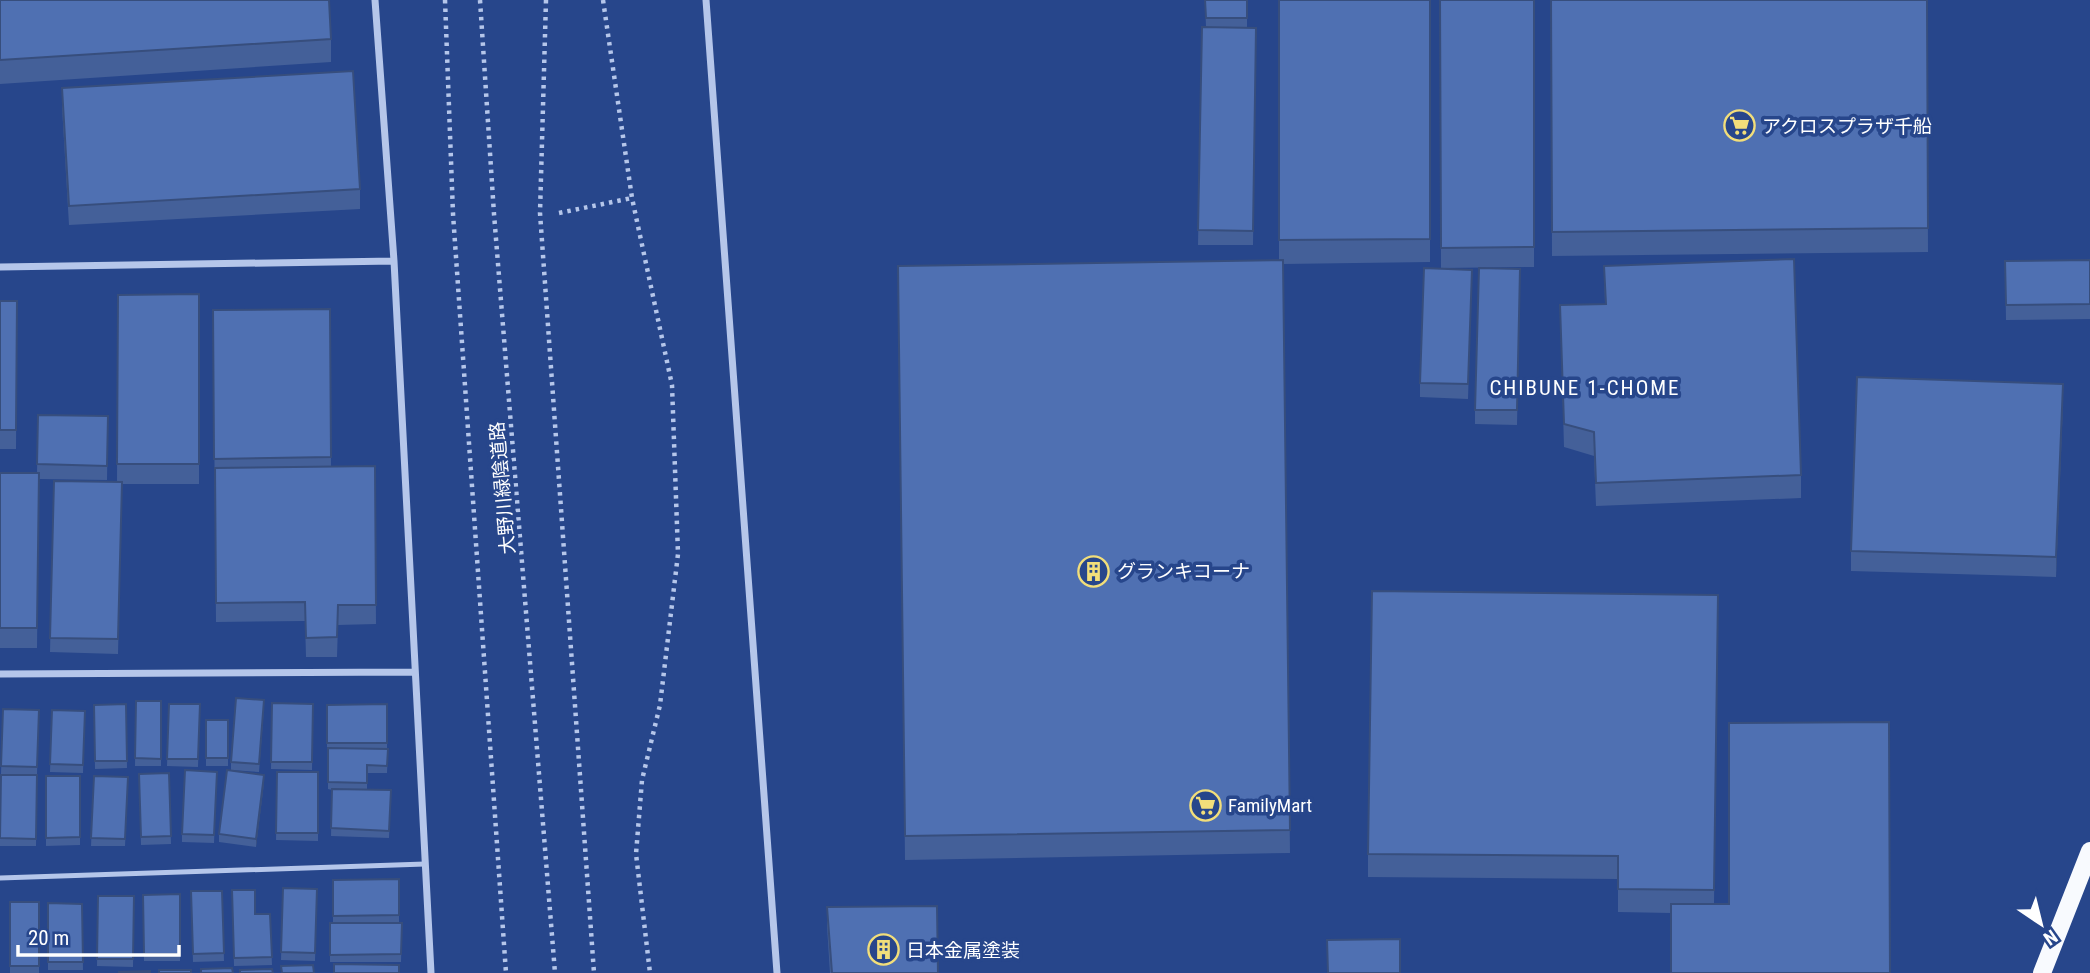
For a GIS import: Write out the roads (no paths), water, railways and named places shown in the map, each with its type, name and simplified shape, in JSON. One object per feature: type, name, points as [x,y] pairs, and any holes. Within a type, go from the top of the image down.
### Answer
[{"type":"main road","points":[[2042,973],[2090,851]]},
{"type":"street","points":[[375,0],[394,261],[413,672],[431,973]]},
{"type":"street","points":[[706,0],[777,973]]},
{"type":"street","points":[[0,267],[394,261]]},
{"type":"street","points":[[0,674],[413,672]]},
{"type":"lane","points":[[0,878],[425,864]]},
{"type":"place","name":"アクロスプラザ千船","points":[[1739,126]]},
{"type":"place","name":"グランキコーナ","points":[[1094,571]]},
{"type":"place","name":"FamilyMart","points":[[1205,805]]},
{"type":"place","name":"日本金属塗装","points":[[883,950]]},
{"type":"district","name":"CHIBUNE 1-CHOME","points":[[1585,388]]}]
